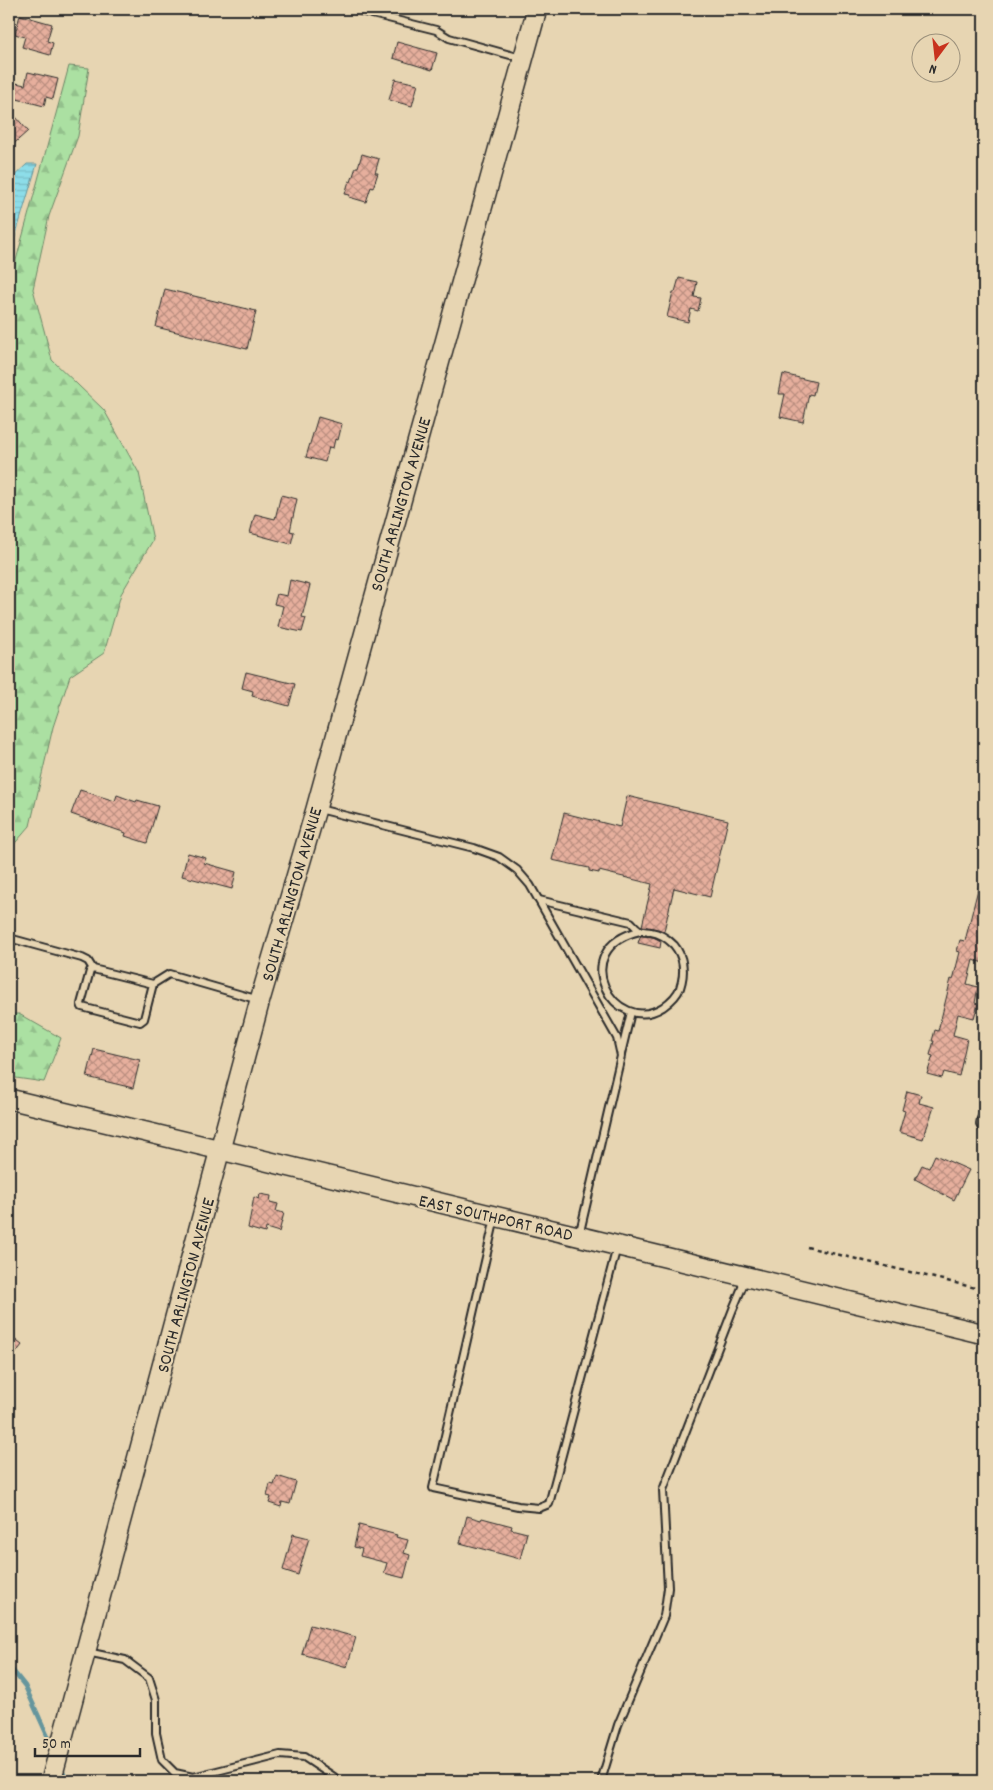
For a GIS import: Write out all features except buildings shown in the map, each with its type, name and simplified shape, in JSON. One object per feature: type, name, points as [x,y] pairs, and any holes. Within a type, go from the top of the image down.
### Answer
[{"type":"main road","name":"SOUTH ARLINGTON AVENUE","points":[[51,1781],[260,1000],[316,809],[537,9]]},
{"type":"main road","name":"EAST SOUTHPORT ROAD","points":[[9,1100],[984,1334]]},
{"type":"lane","points":[[352,9],[436,30],[449,38],[523,59]]},
{"type":"lane","points":[[316,809],[474,848],[499,857],[517,870],[530,885],[539,900],[616,1038],[621,1056]]},
{"type":"lane","points":[[539,900],[632,922],[640,931]]},
{"type":"lane","points":[[640,931],[652,932],[663,936],[673,944],[680,955],[683,967],[683,980],[678,992],[670,1002],[658,1010],[645,1013],[631,1012],[610,998],[601,974],[602,961],[608,949],[616,940],[640,931]]},
{"type":"lane","points":[[9,938],[82,958],[88,961],[93,969],[153,984]]},
{"type":"lane","points":[[93,969],[90,971],[81,1004],[82,1007],[140,1022],[144,1019],[153,984],[169,974],[260,1000]]},
{"type":"lane","points":[[579,1237],[631,1012]]},
{"type":"lane","points":[[495,1217],[433,1488],[518,1506],[539,1508],[549,1504],[618,1246]]},
{"type":"lane","points":[[601,1781],[618,1725],[664,1616],[668,1588],[663,1506],[664,1490],[724,1330],[747,1277]]},
{"type":"lane","points":[[86,1651],[125,1660],[149,1678],[156,1700],[156,1733],[162,1760],[175,1773],[193,1777],[280,1755],[304,1757],[334,1777]]},
{"type":"path","points":[[807,1247],[984,1290]]},
{"type":"green space","points":[[69,66],[89,68],[78,136],[49,216],[33,289],[52,360],[104,410],[139,473],[153,540],[121,594],[104,653],[70,676],[53,727],[30,826],[9,850],[9,286]]},
{"type":"green space","points":[[9,1014],[19,1014],[61,1038],[44,1082],[9,1077]]},
{"type":"water","points":[[27,164],[37,164],[9,257],[9,181]]},
{"type":"waterway","points":[[9,1666],[25,1686],[53,1748]]},
{"type":"waterway","points":[[61,1766],[67,1781]]}]
